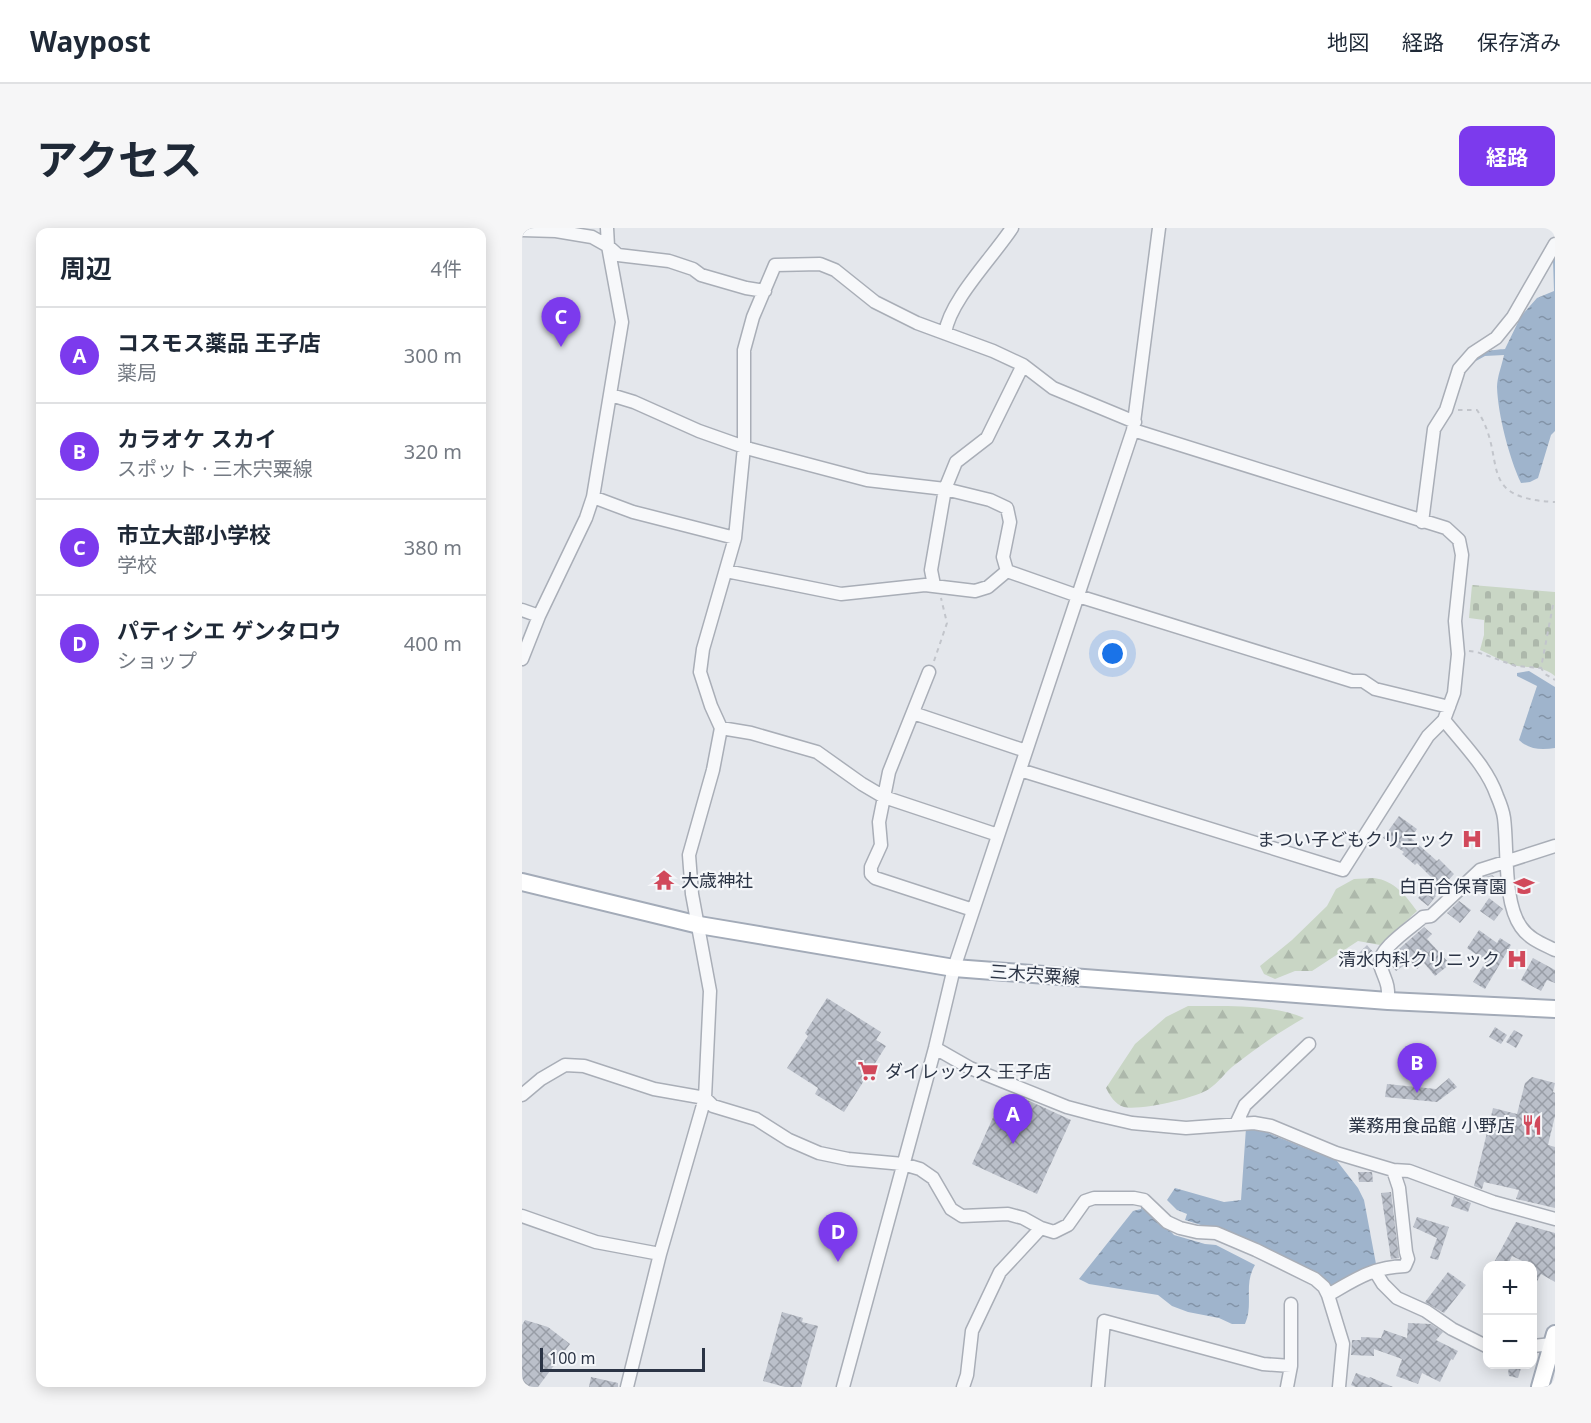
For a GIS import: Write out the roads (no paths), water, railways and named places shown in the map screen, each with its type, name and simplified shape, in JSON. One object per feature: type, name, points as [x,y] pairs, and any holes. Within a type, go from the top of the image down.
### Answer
[{"type":"main road","name":"三木宍粟線","points":[[522,882],[699,925],[954,968],[1388,1001],[1555,1009]]},
{"type":"main road","points":[[1540,1387],[1553,1339]]},
{"type":"street","points":[[522,659],[539,615],[586,518],[593,497],[622,322],[608,246],[607,228]]},
{"type":"street","points":[[945,333],[947,322],[969,286],[1012,228]]},
{"type":"street","points":[[843,1387],[935,1048],[954,968],[1134,426],[1159,228]]},
{"type":"street","points":[[522,230],[556,231],[592,237],[618,255],[669,261],[693,269],[700,275],[765,291]]},
{"type":"street","points":[[1422,522],[1434,429],[1446,410],[1460,369],[1473,353],[1496,338],[1513,317],[1555,244]]},
{"type":"street","points":[[627,1387],[660,1254],[705,1098],[710,992],[692,894],[689,855],[713,770],[721,728],[700,672],[703,649],[735,538],[744,447],[744,350],[753,317],[775,265],[820,264],[835,270],[875,302],[917,323],[974,343],[1023,365],[1053,388],[1134,426],[1446,528],[1460,540],[1462,555],[1455,621],[1458,651],[1454,693],[1444,720],[1428,736],[1343,870],[1020,770]]},
{"type":"street","points":[[934,585],[932,570],[945,489],[956,462],[987,438],[1023,365]]},
{"type":"street","points":[[611,395],[634,402],[699,431],[744,447],[867,480],[945,489],[990,500],[1007,508],[1010,522],[1003,557],[1006,572]]},
{"type":"street","points":[[593,497],[633,512],[735,538]]},
{"type":"street","points":[[726,571],[841,594],[934,585],[975,591],[988,587],[1006,572]]},
{"type":"street","points":[[1006,572],[1352,681],[1364,681],[1375,689],[1449,707]]},
{"type":"street","points":[[522,610],[539,615]]},
{"type":"street","points":[[929,672],[889,772],[879,822],[881,845],[871,867],[871,874],[875,878],[973,910]]},
{"type":"street","points":[[913,713],[1026,751]]},
{"type":"street","points":[[1444,720],[1485,772],[1496,793],[1504,817],[1514,915],[1522,929],[1535,941],[1555,950]]},
{"type":"street","points":[[721,728],[751,733],[817,752],[884,797],[998,835]]},
{"type":"street","points":[[1388,1001],[1389,986],[1379,962],[1382,952],[1423,917],[1431,916],[1480,870],[1555,846]]},
{"type":"street","points":[[1236,1124],[1245,1105],[1309,1044]]},
{"type":"street","points":[[935,1048],[970,1068],[1067,1107],[1132,1123],[1186,1128],[1236,1124],[1271,1126],[1336,1153],[1393,1170],[1408,1171],[1493,1202],[1555,1219]]},
{"type":"street","points":[[522,1095],[541,1079],[565,1065],[584,1066],[654,1089],[705,1098],[713,1106],[756,1119],[789,1140],[819,1153],[848,1159],[903,1164],[920,1169],[933,1178],[951,1209],[962,1216],[1008,1214],[1054,1232],[1068,1225],[1085,1201],[1094,1198],[1144,1200],[1167,1222],[1197,1232],[1216,1233],[1315,1279],[1329,1295],[1343,1344],[1339,1387]]},
{"type":"street","points":[[1329,1295],[1365,1273],[1405,1266],[1408,1259],[1399,1188],[1393,1170]]},
{"type":"street","points":[[522,1216],[596,1242],[660,1254]]},
{"type":"street","points":[[963,1387],[968,1375],[972,1331],[1000,1272],[1041,1228]]},
{"type":"street","points":[[1375,1271],[1397,1299],[1426,1311],[1483,1344]]},
{"type":"street","points":[[1287,1387],[1291,1366],[1291,1304]]},
{"type":"street","points":[[1098,1387],[1104,1321],[1263,1364],[1291,1366]]},
{"type":"street","points":[[1537,1345],[1553,1339]]},
{"type":"water","points":[[1555,251],[1555,431],[1551,435],[1538,478],[1521,483],[1512,461],[1499,410],[1497,383],[1504,355],[1485,356],[1476,361],[1484,353],[1505,349],[1521,316],[1537,298],[1554,291]]},
{"type":"water","points":[[1529,671],[1555,687],[1555,748],[1536,749],[1519,740],[1537,686],[1517,676],[1517,673]]},
{"type":"water","points":[[1246,1128],[1266,1132],[1330,1156],[1337,1161],[1358,1188],[1364,1200],[1376,1264],[1329,1286],[1223,1232],[1185,1220],[1187,1214],[1177,1210],[1167,1200],[1175,1188],[1224,1202],[1241,1200]]},
{"type":"water","points":[[1141,1204],[1146,1210],[1150,1209],[1174,1235],[1216,1245],[1255,1265],[1251,1272],[1249,1309],[1245,1324],[1232,1324],[1219,1318],[1188,1312],[1172,1306],[1158,1295],[1089,1284],[1079,1279],[1133,1211],[1141,1209]]},
{"type":"place","name":"市立大部小学校","points":[[561,347]]},
{"type":"place","name":"まつい子どもクリニック","points":[[1472,839]]},
{"type":"place","name":"大歳神社","points":[[664,880]]},
{"type":"place","name":"白百合保育園","points":[[1524,886]]},
{"type":"place","name":"清水内科クリニック","points":[[1517,959]]},
{"type":"place","name":"ダイレックス 王子店","points":[[868,1071]]},
{"type":"place","name":"カラオケ スカイ","points":[[1417,1093]]},
{"type":"place","name":"業務用食品館 小野店","points":[[1532,1125]]},
{"type":"place","name":"コスモス薬品 王子店","points":[[1013,1144]]},
{"type":"place","name":"パティシエ ゲンタロウ","points":[[838,1262]]}]
